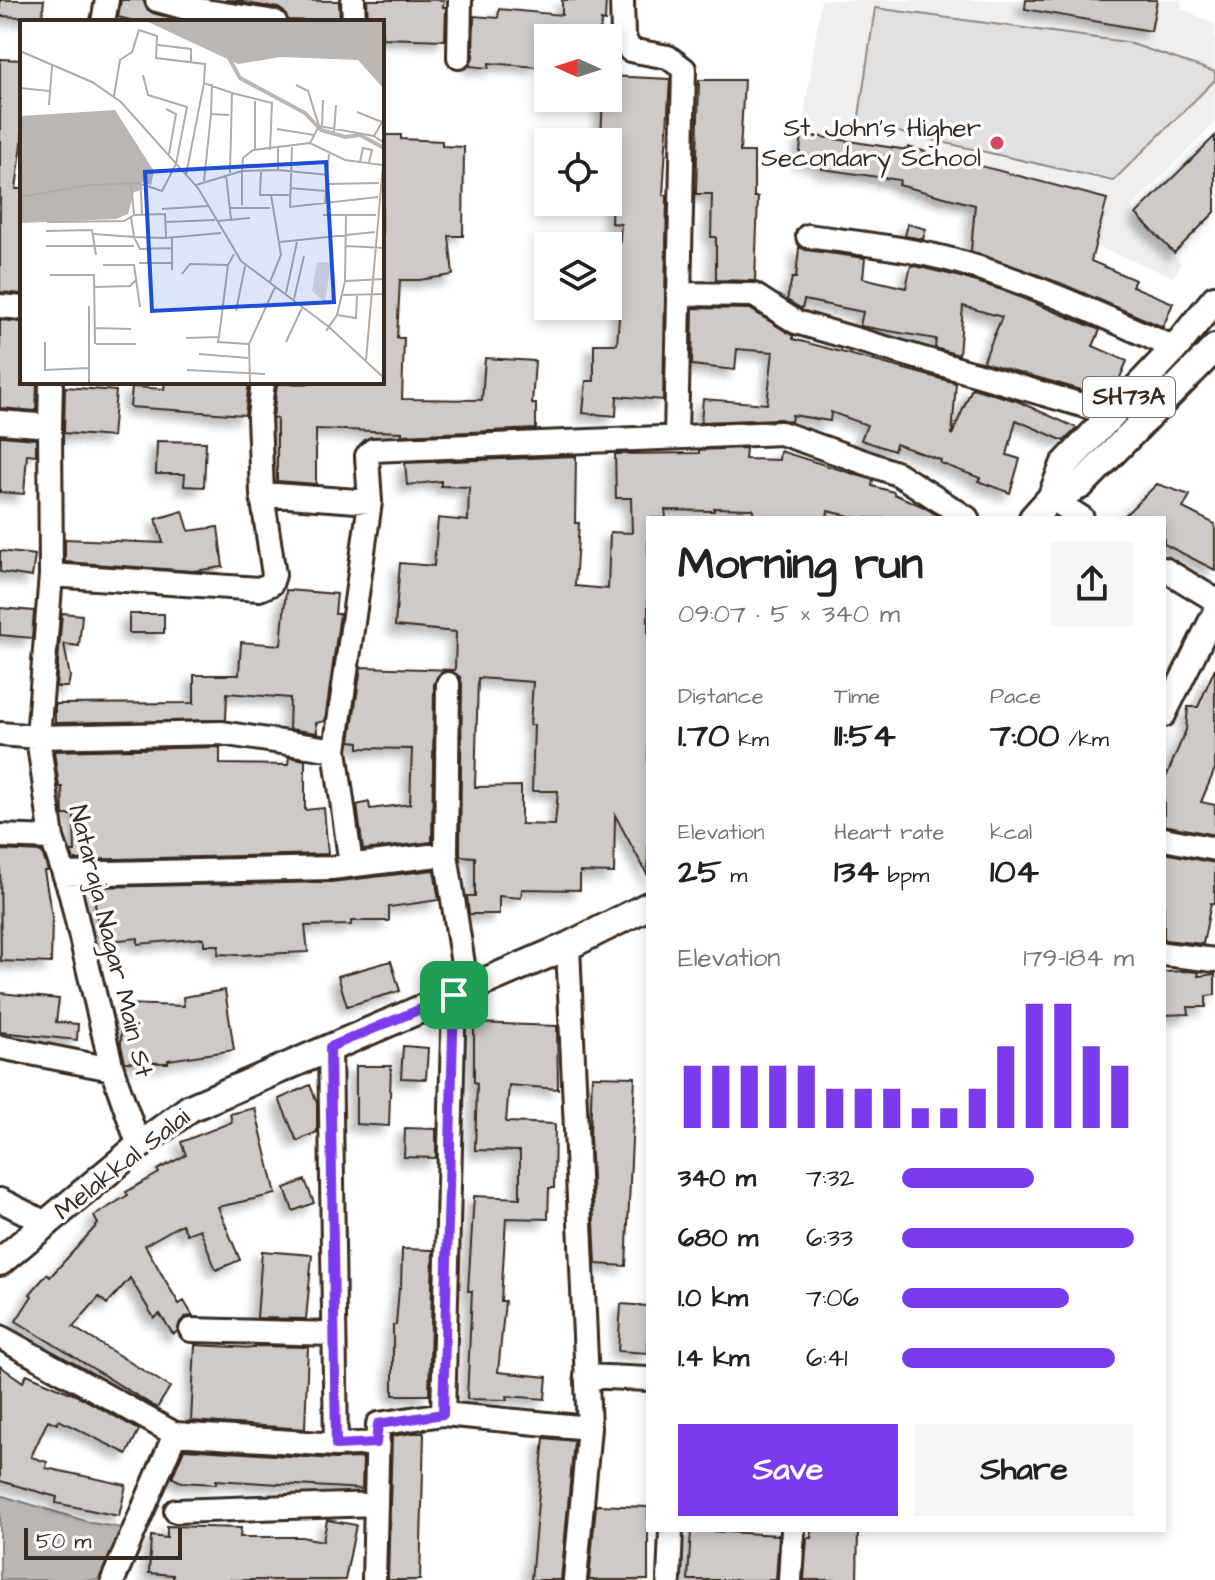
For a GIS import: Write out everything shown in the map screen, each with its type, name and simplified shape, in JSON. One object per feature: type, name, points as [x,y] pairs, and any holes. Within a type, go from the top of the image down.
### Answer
[{"type":"main road","name":"SH73A","points":[[1042,508],[1064,465],[1175,348],[1215,299]]},
{"type":"main road","name":"SH73A","points":[[1042,508],[1081,485],[1215,348]]},
{"type":"main road","name":"Melakkal Salai","points":[[0,1262],[139,1146],[190,1108],[568,946],[646,907]]},
{"type":"street","points":[[103,20],[107,0]]},
{"type":"street","points":[[157,0],[257,20]]},
{"type":"street","points":[[353,0],[354,20]]},
{"type":"street","points":[[459,57],[460,0]]},
{"type":"street","points":[[622,0],[623,36],[630,50],[668,57],[684,69],[676,437]]},
{"type":"street","points":[[808,236],[898,248],[980,268],[1048,292],[1175,348]]},
{"type":"street","points":[[678,294],[754,295],[796,322],[1113,414]]},
{"type":"street","points":[[0,306],[20,308]]},
{"type":"street","name":"Nataraja Nagar Main St","points":[[51,384],[51,575],[38,737],[52,838],[64,874],[112,1069],[139,1146]]},
{"type":"street","points":[[51,575],[259,589],[271,584],[274,575],[262,494],[259,417],[263,384]]},
{"type":"street","points":[[0,422],[50,426]]},
{"type":"street","points":[[351,865],[335,750],[370,502],[366,462],[373,450],[781,433],[898,474],[964,516]]},
{"type":"street","points":[[262,494],[370,502]]},
{"type":"street","points":[[1042,508],[1074,516]]},
{"type":"street","points":[[1166,570],[1215,600]]},
{"type":"street","points":[[1166,711],[1215,612]]},
{"type":"street","points":[[443,1414],[460,993],[446,854],[448,684]]},
{"type":"street","points":[[0,734],[38,737],[221,733],[335,750]]},
{"type":"street","points":[[0,836],[52,838]]},
{"type":"street","points":[[1166,839],[1215,849]]},
{"type":"street","points":[[64,874],[331,868],[446,854]]},
{"type":"street","points":[[568,946],[589,1428],[575,1580]]},
{"type":"street","points":[[1166,954],[1215,960]]},
{"type":"street","points":[[0,1047],[112,1069]]},
{"type":"street","points":[[330,1047],[336,1445]]},
{"type":"street","points":[[0,1200],[46,1223]]},
{"type":"street","points":[[191,1330],[333,1334]]},
{"type":"street","points":[[0,1337],[175,1434],[336,1445],[376,1443]]},
{"type":"street","points":[[586,1376],[646,1379]]},
{"type":"street","points":[[374,1580],[378,1424],[443,1414],[589,1428]]},
{"type":"street","points":[[113,1580],[175,1434]]},
{"type":"street","points":[[176,1511],[375,1504]]},
{"type":"street","points":[[669,1580],[671,1532]]},
{"type":"street","points":[[790,1580],[793,1532]]},
{"type":"shaded area","name":"St. John's Higher Secondary School","points":[[821,0],[1181,0],[1182,9],[1215,24],[1215,122],[1131,208],[1182,264],[1173,277],[1091,244],[797,164]]},
{"type":"shaded area","points":[[875,8],[1126,42],[1215,72],[1215,80],[1113,181],[858,123]]},
{"type":"shaded area","points":[[3,1496],[92,1523],[122,1528],[98,1580],[0,1580],[0,1498]]},
{"type":"building","points":[[0,0],[44,0],[42,18],[0,16]]},
{"type":"building","points":[[121,0],[143,0],[153,13],[178,20],[130,20],[118,17]]},
{"type":"building","points":[[225,0],[339,1],[340,20],[288,20],[278,8]]},
{"type":"building","points":[[367,0],[444,0],[445,40],[384,38],[384,20],[368,20]]},
{"type":"building","points":[[562,0],[606,0],[605,21],[601,20],[601,24],[534,24],[534,67],[489,63],[489,68],[469,66],[473,57],[474,16],[498,18],[499,9],[562,15]]},
{"type":"building","points":[[1026,0],[1157,0],[1151,31],[1025,9]]},
{"type":"building","points":[[0,59],[20,60],[20,159],[16,189],[20,189],[20,294],[0,292]]},
{"type":"building","points":[[622,77],[670,79],[663,195],[667,195],[663,400],[617,396],[616,416],[583,413],[586,381],[594,381],[594,344],[617,344],[619,320],[622,320],[622,232],[621,224],[611,223],[611,216],[622,216],[622,128],[602,128],[602,112],[622,112]]},
{"type":"building","points":[[699,80],[744,80],[740,152],[754,152],[754,197],[758,197],[755,281],[716,280],[716,237],[711,237],[712,194],[696,194]]},
{"type":"building","points":[[802,134],[908,150],[908,147],[1107,199],[1091,261],[1135,280],[1132,286],[1173,303],[1163,327],[1060,283],[971,251],[975,205],[899,185],[900,180],[822,169],[823,164],[799,160]]},
{"type":"building","points":[[384,135],[442,141],[442,146],[464,147],[463,236],[449,236],[453,275],[400,280],[397,338],[404,338],[402,399],[482,400],[485,358],[535,361],[532,404],[536,404],[536,429],[402,435],[402,432],[316,429],[316,484],[277,481],[277,419],[273,418],[277,384],[384,384]]},
{"type":"building","points":[[1215,136],[1215,212],[1174,253],[1136,214]]},
{"type":"building","points":[[908,224],[926,229],[923,239],[905,236]]},
{"type":"building","points":[[799,247],[865,258],[863,278],[906,288],[911,265],[1002,290],[1100,330],[1093,346],[1127,361],[1119,380],[1115,378],[1106,397],[983,362],[1002,317],[963,306],[959,355],[935,348],[936,339],[860,326],[863,312],[804,300],[802,309],[787,300],[792,278],[796,278]]},
{"type":"building","points":[[693,308],[750,309],[793,336],[793,339],[956,383],[952,435],[972,388],[1017,401],[1077,428],[1064,441],[1016,420],[1007,455],[1020,459],[1010,493],[940,463],[941,460],[896,444],[894,451],[861,440],[867,425],[831,412],[830,421],[792,415],[791,422],[780,419],[701,422],[703,399],[767,404],[773,352],[737,349],[735,370],[692,365]]},
{"type":"building","points":[[0,320],[20,322],[20,384],[37,385],[36,411],[0,408]]},
{"type":"building","points":[[165,384],[249,384],[245,415],[130,407],[132,387],[164,389]]},
{"type":"building","points":[[65,387],[116,391],[112,437],[64,433]]},
{"type":"building","points":[[0,436],[36,439],[36,455],[27,454],[24,494],[0,492]]},
{"type":"building","points":[[157,441],[206,442],[204,487],[184,486],[185,474],[156,474]]},
{"type":"building","points":[[746,448],[745,459],[779,460],[780,451],[873,480],[872,486],[894,492],[938,516],[850,516],[828,511],[827,516],[753,516],[753,509],[714,508],[714,511],[665,510],[666,516],[646,516],[646,872],[615,815],[614,873],[580,872],[580,890],[522,889],[521,898],[499,896],[499,914],[469,914],[467,896],[475,896],[475,857],[461,856],[460,853],[462,684],[460,677],[449,670],[441,672],[434,684],[432,842],[363,850],[357,805],[369,802],[370,809],[410,804],[412,749],[359,748],[359,742],[350,741],[361,667],[455,670],[456,632],[395,626],[400,563],[434,566],[438,518],[468,521],[469,487],[441,486],[441,481],[407,485],[405,463],[576,456],[575,523],[579,523],[575,586],[608,589],[610,532],[632,533],[631,498],[616,498],[615,454],[699,453],[699,450]],"holes":[[[478,678],[533,682],[530,725],[534,725],[532,791],[558,791],[555,825],[521,824],[521,786],[475,787]]]},
{"type":"building","points":[[1157,484],[1190,495],[1183,508],[1215,524],[1215,570],[1166,545],[1166,516],[1124,516]]},
{"type":"building","points":[[183,511],[189,531],[218,527],[223,567],[193,571],[65,562],[65,539],[163,543],[156,519]]},
{"type":"building","points":[[0,551],[35,555],[32,577],[0,572]]},
{"type":"building","points":[[286,590],[337,594],[335,614],[340,614],[325,721],[316,723],[317,733],[289,729],[290,698],[227,693],[226,720],[55,723],[55,704],[194,703],[194,675],[239,675],[241,642],[281,645]]},
{"type":"building","points":[[0,608],[34,611],[32,638],[0,635]]},
{"type":"building","points":[[62,613],[82,615],[79,646],[64,644],[70,677],[68,687],[56,687]]},
{"type":"building","points":[[129,614],[164,614],[164,633],[129,633]]},
{"type":"building","points":[[1215,668],[1215,769],[1201,802],[1215,805],[1215,835],[1166,825],[1166,777],[1186,730],[1188,707],[1198,707]]},
{"type":"building","points":[[220,747],[220,764],[288,765],[289,757],[305,760],[305,810],[324,808],[328,854],[74,860],[71,852],[75,852],[74,815],[63,815],[62,787],[59,787],[54,751]]},
{"type":"building","points":[[0,850],[42,852],[48,871],[44,871],[52,916],[51,963],[1,961]]},
{"type":"building","points":[[1166,853],[1215,863],[1215,904],[1211,903],[1203,944],[1166,940]]},
{"type":"building","points":[[434,870],[439,900],[389,907],[389,921],[305,926],[308,952],[218,954],[219,945],[204,945],[204,938],[138,944],[138,938],[100,942],[93,887],[331,882]]},
{"type":"building","points":[[391,961],[400,991],[347,1006],[338,976]]},
{"type":"building","points":[[1166,972],[1199,972],[1198,976],[1215,974],[1215,995],[1206,996],[1206,1007],[1188,1007],[1189,1014],[1166,1015]]},
{"type":"building","points":[[225,990],[234,1050],[168,1060],[168,1063],[125,1062],[121,1045],[122,1004],[184,1006],[183,997]]},
{"type":"building","points":[[0,993],[59,999],[56,1022],[78,1024],[77,1040],[0,1032]]},
{"type":"building","points":[[474,1023],[557,1026],[558,1089],[509,1085],[506,1122],[555,1124],[554,1188],[549,1188],[548,1219],[506,1218],[501,1301],[505,1301],[498,1372],[547,1377],[545,1399],[507,1396],[507,1400],[467,1399],[472,1291],[468,1291],[474,1196],[520,1198],[520,1151],[475,1150],[477,1083],[474,1082]]},
{"type":"building","points":[[403,1046],[428,1048],[426,1079],[401,1078]]},
{"type":"building","points":[[356,1066],[391,1066],[389,1126],[356,1124]]},
{"type":"building","points":[[592,1076],[635,1077],[626,1266],[596,1264],[590,1137]]},
{"type":"building","points":[[310,1085],[317,1102],[317,1132],[297,1141],[279,1099]]},
{"type":"building","points":[[255,1108],[276,1194],[218,1207],[240,1260],[216,1270],[200,1229],[187,1234],[182,1224],[145,1245],[179,1304],[184,1301],[193,1316],[185,1317],[180,1322],[177,1332],[173,1334],[160,1314],[154,1318],[130,1278],[107,1304],[99,1297],[73,1327],[170,1387],[157,1408],[16,1321],[32,1296],[30,1294],[47,1274],[50,1277],[98,1224],[94,1216],[159,1173],[157,1170],[186,1155],[181,1142],[232,1122],[230,1114]]},
{"type":"building","points":[[405,1128],[436,1129],[436,1158],[404,1157]]},
{"type":"building","points":[[305,1180],[314,1203],[293,1211],[285,1188]]},
{"type":"building","points":[[402,1249],[433,1250],[429,1395],[393,1395],[393,1325],[396,1325],[401,1288]]},
{"type":"building","points":[[262,1251],[312,1255],[306,1319],[257,1318]]},
{"type":"building","points":[[621,1304],[646,1306],[646,1353],[618,1351]]},
{"type":"building","points":[[195,1345],[308,1347],[305,1429],[191,1421]]},
{"type":"building","points":[[0,1366],[23,1382],[27,1374],[82,1398],[139,1430],[127,1454],[59,1420],[57,1424],[48,1420],[31,1457],[47,1462],[46,1468],[126,1485],[119,1516],[56,1503],[57,1497],[0,1481]]},
{"type":"building","points":[[424,1433],[420,1580],[388,1580],[392,1436]]},
{"type":"building","points":[[544,1438],[574,1441],[561,1580],[531,1580]]},
{"type":"building","points":[[184,1449],[335,1459],[363,1458],[362,1489],[216,1480],[216,1484],[181,1482],[173,1475]]},
{"type":"building","points":[[596,1505],[646,1507],[648,1580],[589,1580]]},
{"type":"building","points":[[327,1520],[356,1525],[345,1580],[173,1580],[173,1575],[149,1573],[151,1536],[167,1538],[167,1526],[241,1528],[240,1537],[302,1537],[323,1541]]},
{"type":"building","points":[[691,1532],[779,1535],[776,1580],[688,1580]]},
{"type":"building","points":[[811,1532],[858,1532],[857,1580],[804,1580],[807,1538],[811,1538]]},
{"type":"place","name":"St. John's Higher Secondary School","points":[[997,143]]},
{"type":"route","points":[[454,995],[443,1414],[378,1424],[376,1443],[336,1445],[330,1047],[454,995]]}]
